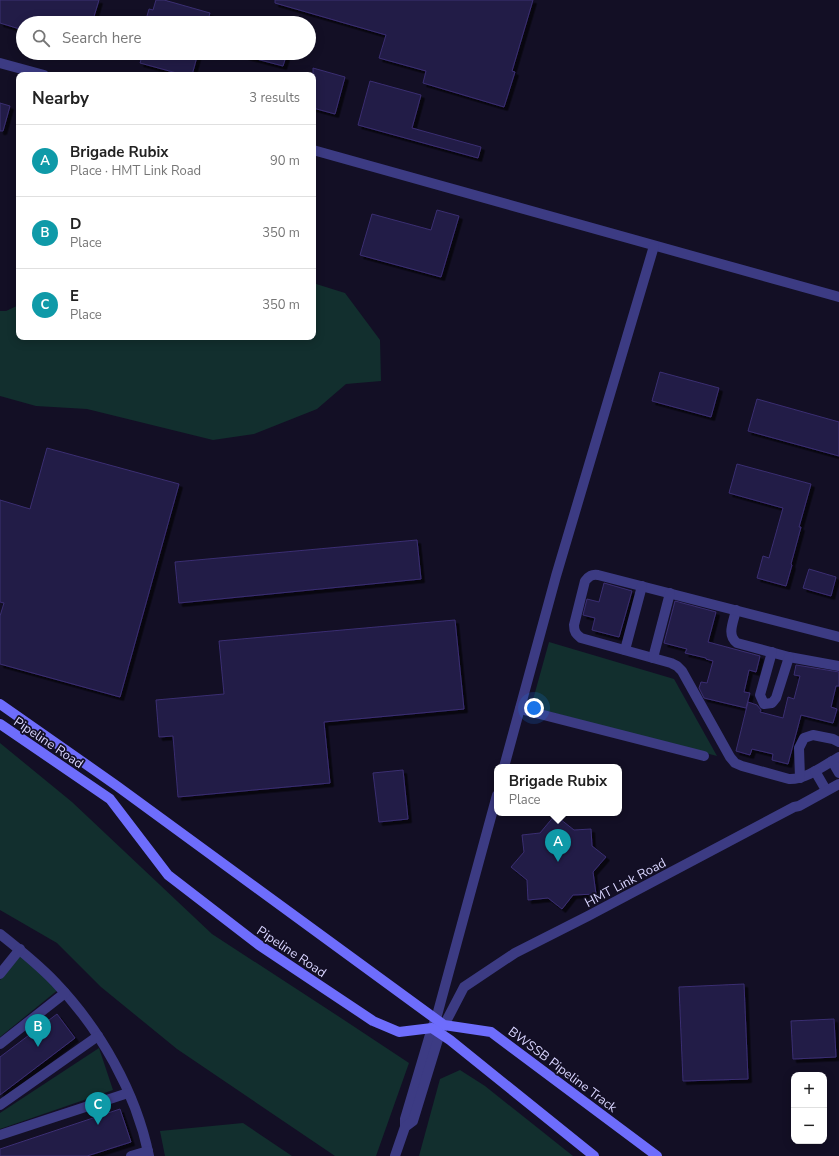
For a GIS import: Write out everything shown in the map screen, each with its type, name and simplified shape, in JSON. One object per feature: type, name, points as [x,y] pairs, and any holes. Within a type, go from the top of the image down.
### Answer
[{"type":"main road","name":"Pipeline Road","points":[[0,704],[123,790],[438,1026],[450,1040],[594,1156]]},
{"type":"main road","name":"Pipeline Road","points":[[0,724],[110,799],[168,875],[259,946],[373,1021],[399,1032],[438,1026]]},
{"type":"main road","name":"BWSSB Pipeline Track","points":[[438,1026],[490,1032],[657,1156]]},
{"type":"street","points":[[0,63],[33,72]]},
{"type":"street","points":[[316,151],[839,297]]},
{"type":"street","points":[[505,764],[556,576],[654,246]]},
{"type":"street","points":[[839,637],[593,574],[588,577],[586,581],[574,625],[574,630],[581,638],[677,666],[682,671],[730,757],[735,763],[795,780],[836,759],[839,773]]},
{"type":"street","points":[[624,650],[642,586]]},
{"type":"street","points":[[653,658],[670,593]]},
{"type":"street","points":[[736,610],[731,636],[737,643],[789,657],[839,666]]},
{"type":"street","points":[[772,652],[760,695],[764,704],[772,703],[776,698],[789,657]]},
{"type":"street","points":[[520,708],[704,756]]},
{"type":"street","points":[[800,778],[799,748],[804,738],[813,735],[833,739],[839,742]]},
{"type":"street","points":[[815,770],[826,790]]},
{"type":"street","name":"HMT Link Road","points":[[395,1156],[405,1127],[405,1119],[438,1026],[464,987],[515,953],[839,784]]},
{"type":"street","points":[[438,1026],[494,806]]},
{"type":"street","points":[[0,934],[38,965],[65,992],[87,1020],[113,1061],[128,1093],[142,1129],[149,1154],[132,1156]]},
{"type":"street","points":[[0,974],[20,949]]},
{"type":"street","points":[[0,1044],[65,992]]},
{"type":"street","points":[[0,1105],[98,1036]]},
{"type":"street","points":[[0,1135],[128,1093]]},
{"type":"green space","points":[[316,284],[345,293],[380,340],[381,381],[346,384],[317,409],[254,434],[213,440],[87,409],[36,406],[0,396],[0,311],[6,311],[16,306],[16,340],[316,340]]},
{"type":"green space","points":[[549,642],[674,679],[717,756],[531,707]]},
{"type":"green space","points":[[0,743],[72,802],[212,934],[409,1063],[376,1156],[335,1156],[177,1049],[101,987],[57,943],[0,910]]},
{"type":"green space","points":[[20,954],[59,989],[0,1037],[0,980]]},
{"type":"green space","points":[[99,1048],[113,1090],[0,1129],[0,1113]]},
{"type":"green space","points":[[460,1070],[485,1086],[573,1156],[419,1156],[440,1079]]},
{"type":"green space","points":[[243,1123],[292,1156],[165,1156],[160,1131]]},
{"type":"building","points":[[0,0],[99,0],[94,16],[16,16],[16,28],[0,23]]},
{"type":"building","points":[[156,0],[164,0],[210,13],[209,16],[147,16],[149,9],[153,10]]},
{"type":"building","points":[[275,0],[533,0],[512,71],[515,72],[504,107],[423,83],[426,71],[379,58],[386,35],[275,3]]},
{"type":"building","points":[[141,60],[196,60],[193,72],[173,72],[140,63]]},
{"type":"building","points":[[260,60],[285,60],[283,66]]},
{"type":"building","points":[[313,68],[345,77],[335,114],[316,109],[316,72],[313,72]]},
{"type":"building","points":[[370,81],[421,95],[412,128],[481,147],[478,158],[358,125]]},
{"type":"building","points":[[0,103],[10,106],[3,131],[0,131]]},
{"type":"building","points":[[437,210],[459,216],[441,277],[360,255],[372,214],[431,230]]},
{"type":"building","points":[[660,372],[719,388],[711,417],[652,401]]},
{"type":"building","points":[[757,399],[839,422],[839,456],[748,431]]},
{"type":"building","points":[[47,448],[179,484],[120,697],[0,664],[0,616],[4,603],[0,602],[0,500],[30,509]]},
{"type":"building","points":[[737,464],[811,484],[799,527],[801,527],[786,586],[757,578],[763,556],[769,558],[783,508],[729,493]]},
{"type":"building","points":[[417,540],[421,579],[179,603],[175,562]]},
{"type":"building","points":[[809,569],[836,577],[831,596],[803,588]]},
{"type":"building","points":[[604,583],[632,591],[619,637],[592,630],[595,618],[583,615],[587,599],[599,602]]},
{"type":"building","points":[[675,601],[716,612],[708,642],[760,656],[756,672],[749,670],[744,692],[750,693],[746,708],[704,698],[699,688],[701,682],[707,683],[713,661],[685,653],[687,649],[664,643]]},
{"type":"building","points":[[455,620],[464,709],[324,722],[330,783],[178,797],[173,736],[159,737],[156,700],[224,694],[219,641]]},
{"type":"building","points":[[796,665],[839,672],[839,686],[836,686],[831,707],[837,709],[833,723],[801,715],[788,764],[772,760],[773,754],[752,749],[750,755],[736,751],[748,702],[757,705],[761,710],[760,712],[783,718],[788,697],[794,699],[800,676],[794,675]]},
{"type":"building","points":[[403,770],[408,819],[379,822],[373,773]]},
{"type":"building","points":[[554,816],[556,816],[574,830],[591,829],[592,846],[606,857],[593,872],[596,894],[573,895],[562,909],[548,898],[528,900],[527,880],[511,867],[524,852],[522,835],[540,833]]},
{"type":"building","points":[[744,984],[748,1079],[683,1081],[679,987]]},
{"type":"building","points":[[57,1014],[75,1038],[0,1095],[0,1057]]},
{"type":"building","points":[[834,1019],[836,1057],[793,1059],[791,1021]]},
{"type":"building","points":[[120,1109],[131,1142],[87,1156],[0,1156],[0,1149]]},
{"type":"place","name":"Brigade Rubix","points":[[558,862]]},
{"type":"place","name":"D","points":[[38,1047]]},
{"type":"place","name":"E","points":[[98,1125]]}]
